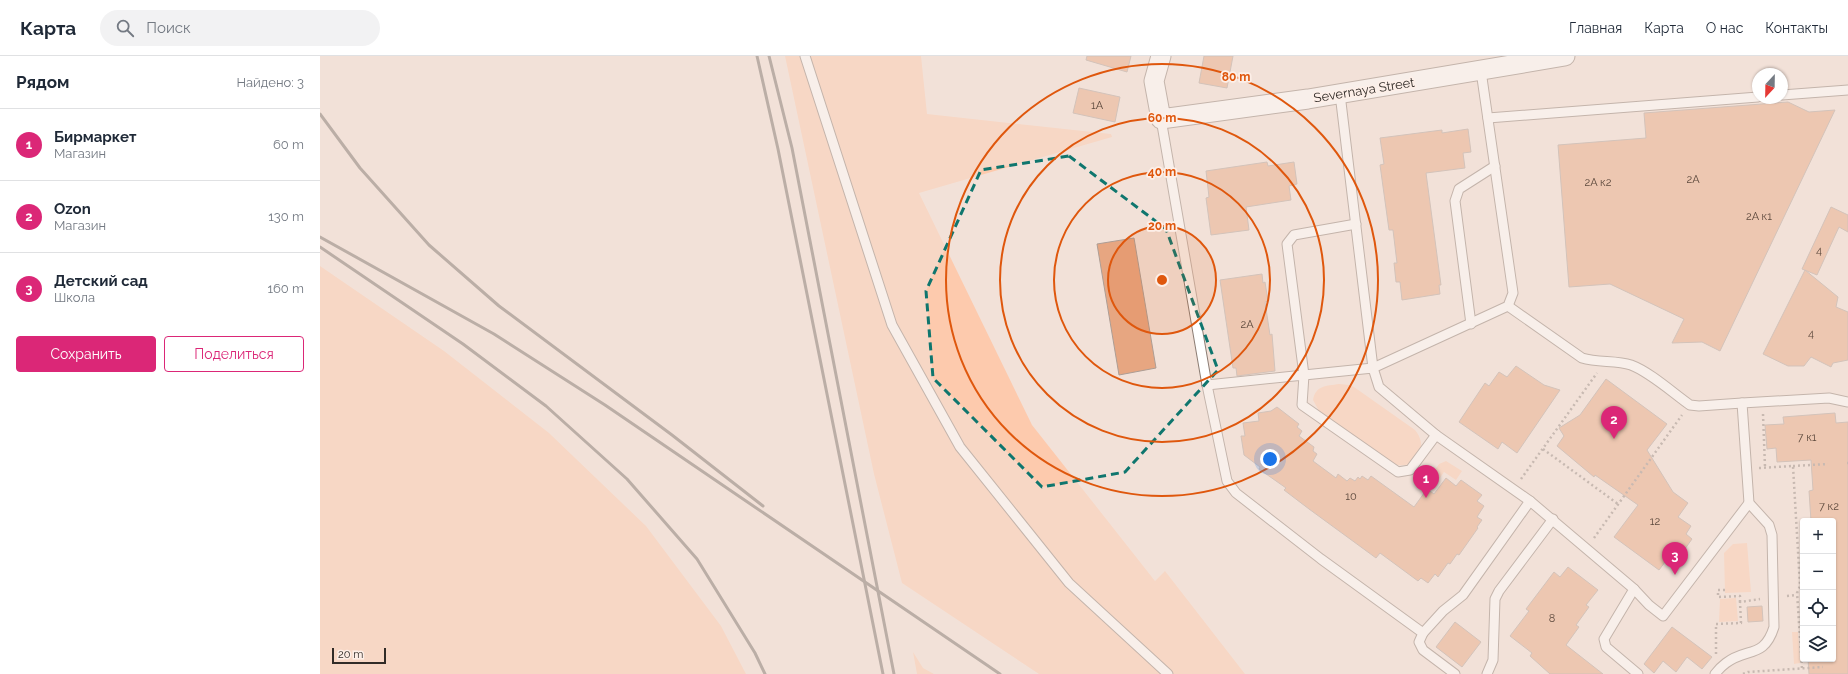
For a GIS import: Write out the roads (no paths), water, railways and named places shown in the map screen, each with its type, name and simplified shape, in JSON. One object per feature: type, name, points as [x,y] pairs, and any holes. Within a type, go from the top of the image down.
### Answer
[{"type":"street","points":[[1161,56],[1154,81],[1161,119]]},
{"type":"street","name":"Severnaya Street","points":[[1161,119],[1340,94],[1565,56]]},
{"type":"lane","points":[[805,56],[892,325],[960,447],[1069,583],[1168,674]]},
{"type":"lane","points":[[1207,385],[1373,368],[1508,306],[1513,294],[1481,71]]},
{"type":"lane","points":[[1788,95],[1848,90]]},
{"type":"lane","points":[[1340,94],[1373,368],[1379,386],[1436,435],[1530,501],[1553,519],[1663,616],[1749,503]]},
{"type":"lane","points":[[1488,118],[1752,97]]},
{"type":"lane","points":[[1161,119],[1207,385],[1227,481],[1236,493],[1321,559],[1423,633]]},
{"type":"lane","points":[[1471,324],[1455,201],[1460,189],[1495,166]]},
{"type":"lane","points":[[1356,224],[1294,235],[1287,244],[1304,375],[1302,405],[1398,472],[1410,470],[1436,435]]},
{"type":"lane","points":[[1508,306],[1582,358],[1630,364],[1690,405],[1699,406],[1829,398],[1848,402]]},
{"type":"lane","points":[[1715,674],[1726,662],[1763,647],[1770,640],[1774,627],[1772,535],[1769,525],[1749,503],[1742,403]]},
{"type":"lane","points":[[1455,674],[1423,650],[1419,642],[1423,633],[1443,611],[1463,595],[1530,501]]},
{"type":"lane","points":[[1487,674],[1493,660],[1496,599],[1499,591],[1553,519]]},
{"type":"lane","points":[[1634,589],[1604,640],[1606,647],[1638,674]]},
{"type":"railway","points":[[757,56],[778,149],[883,674]]},
{"type":"railway","points":[[769,56],[792,148],[894,674]]},
{"type":"railway","points":[[320,114],[360,168],[429,245],[499,306],[672,435],[763,506]]},
{"type":"railway","points":[[320,237],[494,334],[605,405],[1000,674]]},
{"type":"railway","points":[[320,247],[463,344],[546,406],[627,479],[697,559],[755,653],[765,674]]},
{"type":"place","name":"Ozon","points":[[1614,439]]},
{"type":"place","name":"Бирмаркет","points":[[1426,498]]},
{"type":"place","name":"Детский сад","points":[[1675,575]]}]
